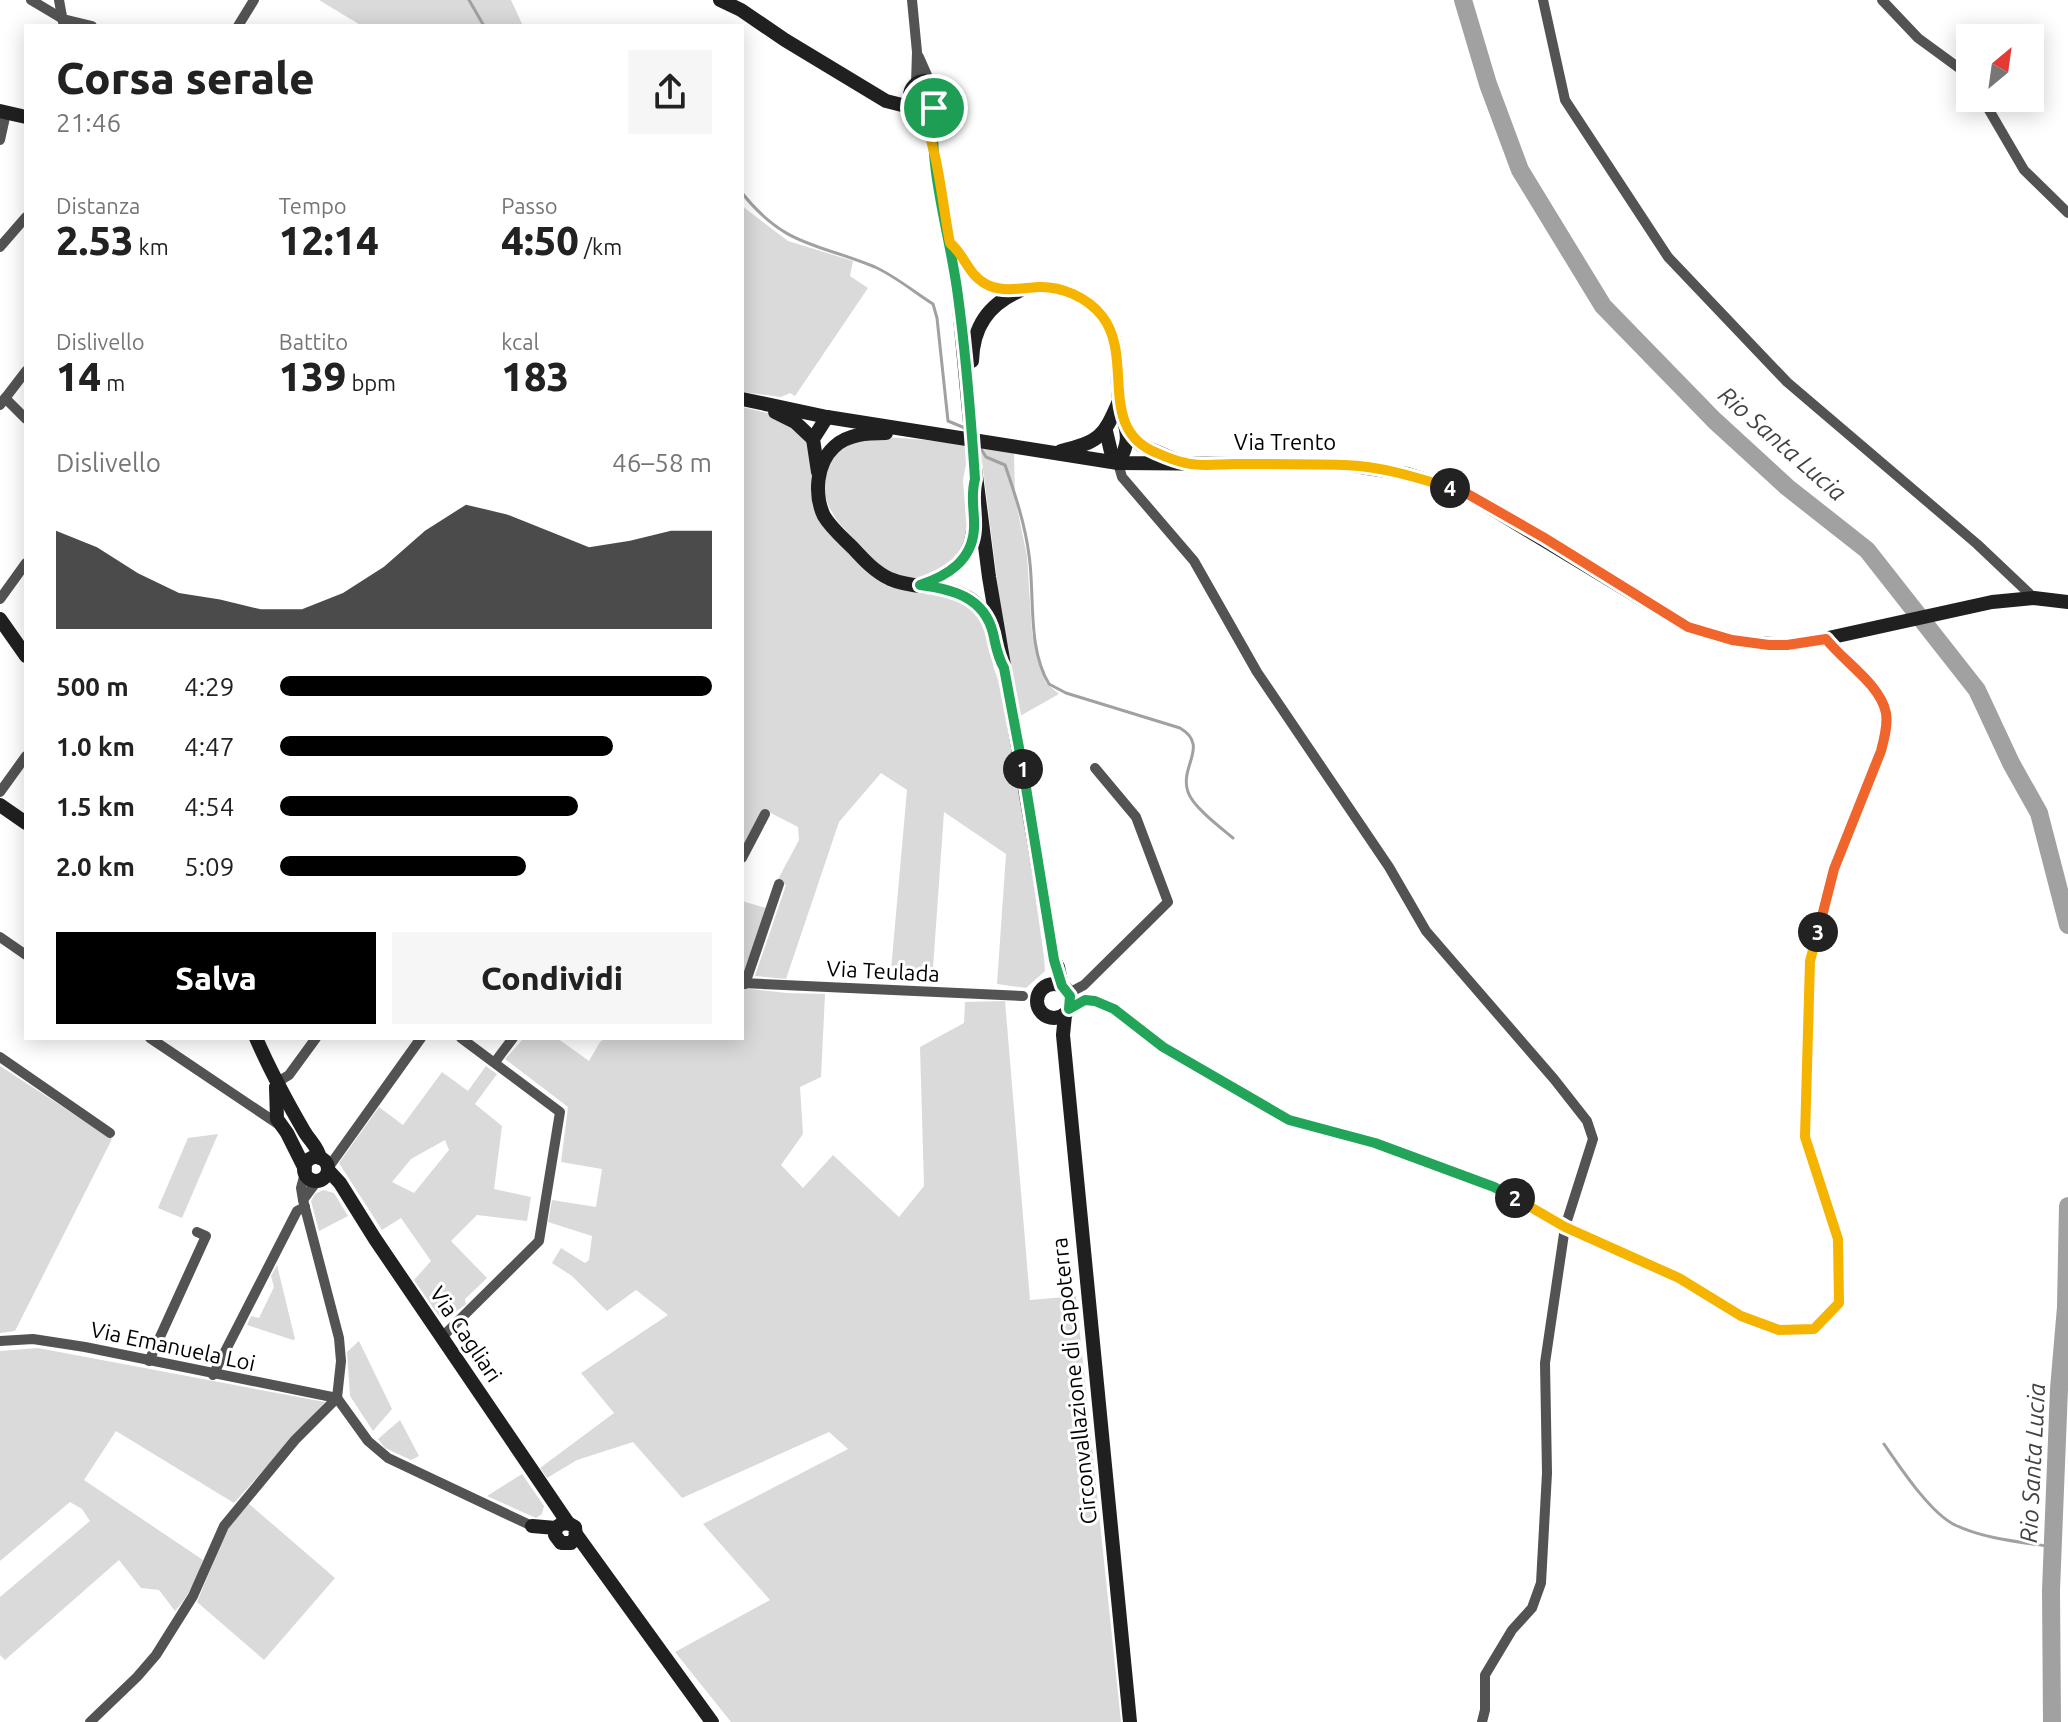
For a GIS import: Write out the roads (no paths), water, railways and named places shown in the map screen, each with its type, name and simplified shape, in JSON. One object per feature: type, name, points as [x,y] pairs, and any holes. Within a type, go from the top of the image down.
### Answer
[{"type":"street","points":[[31,0],[63,22]]},
{"type":"street","points":[[59,0],[63,22]]},
{"type":"street","points":[[239,24],[254,0]]},
{"type":"street","points":[[720,0],[888,102],[928,111],[939,102],[940,92],[919,85],[888,95],[870,89]]},
{"type":"street","points":[[912,0],[919,85],[910,99],[926,122],[932,142],[950,243],[975,479],[1060,998]]},
{"type":"street","points":[[1543,0],[1565,100],[1668,257],[1787,382],[1977,544],[2034,598]]},
{"type":"street","points":[[1882,0],[1918,38],[1956,66]]},
{"type":"street","points":[[932,142],[934,108]]},
{"type":"street","points":[[0,140],[3,112],[24,117]]},
{"type":"street","points":[[1990,112],[2024,170],[2068,213]]},
{"type":"street","points":[[0,247],[24,219]]},
{"type":"street","points":[[950,243],[974,276],[988,286],[1002,290],[1042,287],[1067,292],[1092,304],[1103,317],[1116,348],[1119,401],[1128,433],[1127,448],[1118,463]]},
{"type":"street","points":[[966,380],[971,372],[973,344],[983,319],[1004,298],[1024,288]]},
{"type":"street","points":[[24,374],[2,402],[24,418]]},
{"type":"street","points":[[744,399],[753,407],[784,415],[813,439],[820,505],[831,526],[878,572],[892,580],[956,592],[970,598],[981,609],[989,621],[1005,674]]},
{"type":"street","name":"Via Trento","points":[[744,399],[827,417],[1118,463],[1347,465],[1407,474],[1466,493],[1688,627],[1732,640],[1787,645],[1992,602],[2034,598],[2068,602]]},
{"type":"street","points":[[1054,453],[1077,448],[1106,431],[1119,401]]},
{"type":"street","points":[[813,439],[827,417]]},
{"type":"street","points":[[819,475],[832,448],[834,435],[827,417]]},
{"type":"street","points":[[832,448],[855,436],[915,430]]},
{"type":"street","points":[[1106,431],[1122,477],[1194,561],[1257,672],[1389,867],[1426,931],[1496,1009],[1587,1121],[1593,1139],[1565,1227],[1545,1363],[1547,1473],[1541,1583],[1532,1608],[1512,1630],[1485,1675],[1482,1722]]},
{"type":"street","points":[[1128,433],[1154,452],[1188,464]]},
{"type":"street","points":[[920,585],[951,572],[969,548],[974,531],[971,493],[975,479]]},
{"type":"street","points":[[0,599],[24,566]]},
{"type":"street","points":[[0,619],[24,653]]},
{"type":"street","points":[[1023,996],[1095,1001],[1114,1009],[1163,1047],[1289,1120],[1375,1143],[1494,1187],[1565,1227],[1679,1278],[1741,1316],[1779,1330],[1814,1329],[1839,1303],[1838,1239],[1805,1137],[1810,961],[1834,869],[1881,751],[1886,716],[1883,703],[1832,637]]},
{"type":"street","points":[[0,792],[24,759]]},
{"type":"street","points":[[1063,1035],[1049,1019],[1060,998],[1084,985],[1168,902],[1136,817],[1095,768]]},
{"type":"street","points":[[0,805],[24,822]]},
{"type":"street","points":[[744,854],[765,814]]},
{"type":"street","points":[[744,984],[779,884]]},
{"type":"street","points":[[0,937],[24,954]]},
{"type":"street","name":"Via Teulada","points":[[744,984],[1023,996]]},
{"type":"street","name":"Circonvallazione di Capoterra","points":[[1060,998],[1130,1722]]},
{"type":"street","points":[[153,1040],[282,1126]]},
{"type":"street","points":[[257,1040],[284,1107],[319,1152],[318,1170]]},
{"type":"street","points":[[276,1083],[289,1075],[315,1040]]},
{"type":"street","points":[[213,1375],[318,1170],[339,1152],[420,1040]]},
{"type":"street","points":[[441,1338],[535,1248],[541,1237],[560,1112],[464,1040]]},
{"type":"street","points":[[495,1062],[512,1040]]},
{"type":"street","points":[[0,1057],[110,1133]]},
{"type":"street","points":[[284,1107],[277,1119],[293,1146],[318,1170]]},
{"type":"street","points":[[90,1722],[156,1655],[193,1596],[224,1526],[295,1440],[337,1398],[340,1383],[339,1338],[303,1199],[293,1146]]},
{"type":"street","name":"Via Cagliari","points":[[318,1170],[344,1192],[552,1503],[564,1533]]},
{"type":"street","points":[[149,1361],[206,1236],[197,1232]]},
{"type":"street","name":"Via Emanuela Loi","points":[[0,1341],[33,1339],[60,1343],[337,1398]]},
{"type":"street","points":[[337,1398],[368,1441],[388,1458],[532,1526],[564,1533],[603,1573],[712,1722]]},
{"type":"street","points":[[532,1526],[548,1519],[552,1503]]},
{"type":"waterway","points":[[469,0],[483,24]]},
{"type":"waterway","name":"Rio Santa Lucia","points":[[1463,0],[1488,84],[1520,170],[1603,306],[1714,420],[1787,487],[1867,550],[1977,690],[2011,763],[2039,813],[2068,925]]},
{"type":"waterway","points":[[744,195],[758,211],[788,234],[875,267],[933,304],[948,421],[965,428]]},
{"type":"waterway","points":[[981,449],[986,457],[1005,465],[1019,509],[1031,571],[1037,654],[1049,684],[1066,693],[1180,728],[1189,735],[1193,749],[1187,774],[1188,792],[1201,811],[1233,838]]},
{"type":"waterway","name":"Rio Santa Lucia","points":[[2052,1722],[2051,1590],[2059,1389],[2066,1307],[2068,1206]]},
{"type":"waterway","points":[[1884,1444],[1907,1477],[1945,1519],[1966,1530],[1990,1537],[2053,1547]]}]
